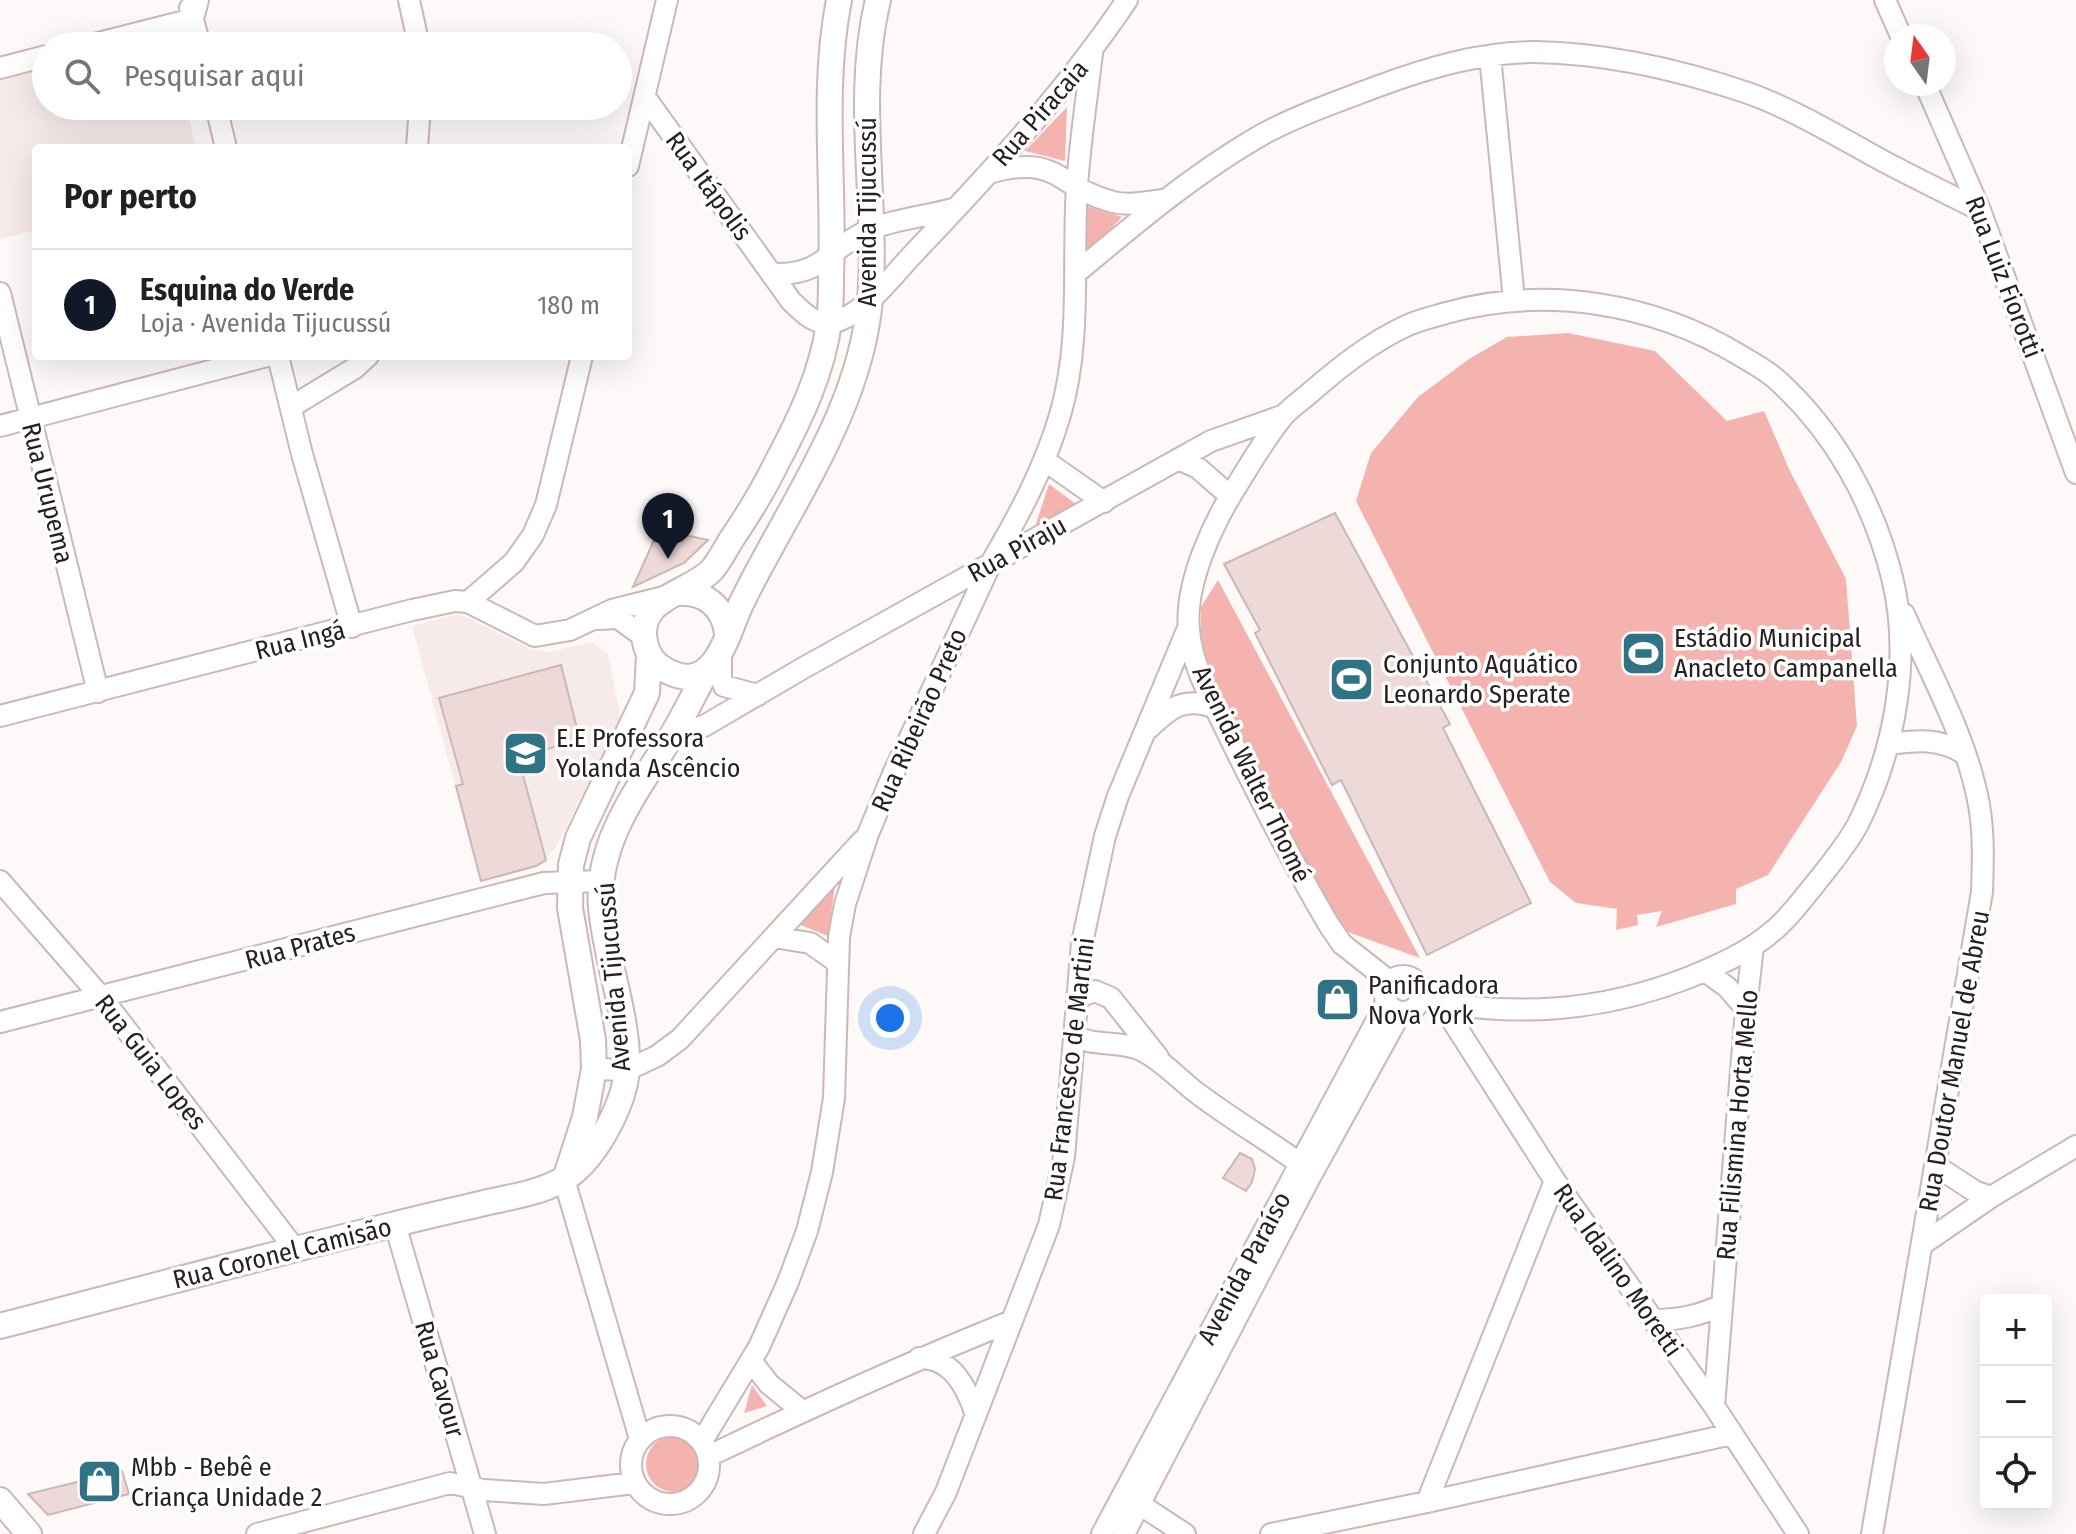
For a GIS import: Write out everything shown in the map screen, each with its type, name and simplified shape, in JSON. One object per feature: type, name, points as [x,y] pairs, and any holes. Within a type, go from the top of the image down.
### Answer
[{"type":"main road","name":"Avenida Tijucussú","points":[[564,1179],[585,1117],[594,1069],[593,1040],[576,946],[570,883],[578,838],[647,693],[648,616],[652,609],[713,569],[777,462],[816,379],[829,323],[832,253],[831,70],[839,0]]},
{"type":"main road","name":"Avenida Tijucussú","points":[[564,1179],[593,1152],[607,1129],[619,1102],[627,1070],[625,1039],[605,940],[601,881],[608,850],[619,821],[719,652],[847,398],[861,352],[870,300],[868,91],[878,0]]},
{"type":"main road","points":[[646,646],[661,667],[675,674],[695,674],[719,652],[722,614],[708,599],[695,594],[672,595]]},
{"type":"main road","name":"Rua Coronel Camisão","points":[[0,1326],[295,1249],[521,1195],[564,1179]]},
{"type":"main road","points":[[0,1500],[29,1534]]},
{"type":"street","points":[[409,0],[416,32]]},
{"type":"street","points":[[632,150],[667,0]]},
{"type":"street","name":"Rua Ribeirão Preto","points":[[706,1449],[788,1282],[807,1231],[822,1172],[834,1098],[837,962],[841,922],[868,834],[991,563],[1044,460],[1060,415],[1071,369],[1077,186],[1092,53],[1127,0]]},
{"type":"street","points":[[1885,0],[1896,24]]},
{"type":"street","points":[[124,32],[193,6],[198,32]]},
{"type":"street","points":[[1076,273],[1163,200],[1224,158],[1310,111],[1442,65],[1535,52],[1603,57],[1672,70],[1750,94],[1815,123],[1980,210]]},
{"type":"street","name":"Rua Piracaia","points":[[829,323],[853,313],[870,300],[957,208],[1092,53]]},
{"type":"street","points":[[1490,56],[1514,300]]},
{"type":"street","points":[[0,68],[32,60]]},
{"type":"street","name":"Rua Luiz Fiorotti","points":[[1931,96],[1980,210],[2076,473]]},
{"type":"street","name":"Rua Itápolis","points":[[645,97],[772,274],[806,316],[829,323]]},
{"type":"street","points":[[219,120],[225,144]]},
{"type":"street","points":[[417,144],[419,120]]},
{"type":"street","name":"Rua Piracaia","points":[[988,173],[1037,166],[1054,171],[1096,196],[1116,203],[1163,200]]},
{"type":"street","points":[[772,274],[806,272],[841,245],[870,230],[957,208]]},
{"type":"street","name":"Rua Urupema","points":[[0,293],[98,692]]},
{"type":"street","name":"Avenida Walter Thomé","points":[[1389,981],[1342,944],[1329,925],[1258,797],[1194,660],[1188,626],[1190,594],[1198,566],[1230,496],[1282,416],[1351,357],[1410,324],[1469,307],[1514,300],[1549,299],[1604,305],[1664,318],[1721,344],[1773,376],[1814,418],[1858,485],[1884,547],[1897,599],[1898,678],[1889,744],[1857,824],[1832,864],[1777,929],[1753,946],[1705,971],[1630,998],[1584,1007],[1503,1011],[1421,999]]},
{"type":"street","points":[[0,426],[252,360]]},
{"type":"street","points":[[279,360],[302,454],[352,627]]},
{"type":"street","points":[[291,407],[364,360]]},
{"type":"street","points":[[581,360],[546,505],[533,535],[514,562],[468,602],[535,636],[553,635],[627,605],[672,595]]},
{"type":"street","name":"Rua Piraju","points":[[672,735],[704,726],[1178,459],[1236,431],[1282,416]]},
{"type":"street","points":[[1178,459],[1198,468],[1230,496]]},
{"type":"street","points":[[1044,460],[1104,502]]},
{"type":"street","name":"Rua Doutor Manuel de Abreu","points":[[1872,1534],[1982,892],[1983,841],[1979,803],[1965,754],[1897,599]]},
{"type":"street","name":"Rua Ingá","points":[[0,716],[412,610],[455,601],[468,602]]},
{"type":"street","points":[[594,619],[618,618],[646,646]]},
{"type":"street","name":"Rua Francesco de Martini","points":[[924,1534],[946,1492],[1049,1225],[1064,1157],[1082,943],[1105,836],[1118,796],[1188,626]]},
{"type":"street","points":[[719,652],[724,686],[758,695]]},
{"type":"street","name":"Rua Francesco de Martini","points":[[1144,733],[1165,712],[1183,704],[1196,702],[1216,708]]},
{"type":"street","points":[[1889,744],[1936,741],[1965,754]]},
{"type":"street","points":[[594,1069],[627,1070],[657,1056],[680,1039],[868,834]]},
{"type":"street","name":"Rua Guia Lopes","points":[[0,881],[102,998],[295,1249]]},
{"type":"street","name":"Rua Prates","points":[[0,1022],[544,883],[601,881]]},
{"type":"street","points":[[774,937],[810,943],[837,962]]},
{"type":"street","name":"Rua Filismina Horta Mello","points":[[1714,1406],[1753,946]]},
{"type":"street","points":[[1705,971],[1727,987],[1746,1009]]},
{"type":"street","points":[[1400,975],[1412,978],[1421,987],[1421,999],[1413,1009],[1394,1007],[1384,991],[1389,981],[1400,975]]},
{"type":"street","points":[[1078,997],[1095,991],[1111,998],[1163,1064]]},
{"type":"street","name":"Rua Idalino Moretti","points":[[1441,1003],[1555,1181],[1714,1406],[1798,1534]]},
{"type":"street","name":"Avenida Paraíso","points":[[1102,1534],[1132,1500],[1394,1007]]},
{"type":"street","points":[[1076,1035],[1087,1042],[1120,1043],[1139,1049],[1163,1064],[1199,1095],[1306,1168]]},
{"type":"street","points":[[1924,1243],[1991,1197],[2076,1146]]},
{"type":"street","points":[[1936,1166],[1976,1192],[1991,1197]]},
{"type":"street","points":[[564,1179],[640,1439]]},
{"type":"street","points":[[1427,1502],[1555,1181]]},
{"type":"street","name":"Rua Cavour","points":[[395,1224],[485,1534]]},
{"type":"street","points":[[1653,1320],[1681,1320],[1699,1316],[1722,1305]]},
{"type":"street","points":[[706,1449],[1012,1321]]},
{"type":"street","points":[[917,1359],[930,1358],[955,1374],[969,1393],[976,1415]]},
{"type":"street","points":[[751,1361],[769,1384],[802,1411]]},
{"type":"street","points":[[678,1426],[691,1432],[706,1449],[710,1470],[705,1484],[696,1495],[684,1502],[670,1505],[656,1502],[644,1495],[634,1483],[630,1468],[632,1453],[640,1439],[651,1430],[678,1426]]},
{"type":"street","points":[[1271,1534],[1732,1434]]},
{"type":"street","points":[[257,1534],[450,1483],[544,1494],[634,1483]]},
{"type":"street","points":[[1132,1500],[1185,1534]]},
{"type":"street","name":"Avenida Paraíso","points":[[1124,1534],[1132,1500]]},
{"type":"shaded area","points":[[32,71],[32,120],[189,120],[195,144],[32,144],[32,231],[0,239],[0,79]]},
{"type":"shaded area","points":[[1067,107],[1065,161],[1025,151]]},
{"type":"shaded area","points":[[1087,206],[1122,217],[1086,254]]},
{"type":"shaded area","name":"Estádio Municipal Anacleto Campanella","points":[[1568,333],[1655,351],[1727,421],[1764,411],[1789,469],[1846,579],[1857,726],[1841,762],[1768,875],[1736,889],[1736,904],[1656,927],[1662,911],[1637,915],[1638,925],[1616,930],[1617,909],[1576,903],[1550,882],[1356,501],[1371,453],[1418,397],[1469,359],[1507,337]]},
{"type":"shaded area","points":[[1049,484],[1076,504],[1035,527]]},
{"type":"shaded area","points":[[1218,580],[1420,958],[1345,931],[1257,776],[1201,651],[1201,607]]},
{"type":"shaded area","name":"E.E Professora Yolanda Ascêncio","points":[[460,614],[531,649],[549,652],[592,642],[608,654],[621,721],[554,850],[536,866],[481,881],[412,626]]},
{"type":"shaded area","points":[[835,885],[828,936],[798,924]]},
{"type":"shaded area","points":[[752,1385],[767,1406],[744,1413]]},
{"type":"shaded area","points":[[674,1436],[694,1444],[702,1464],[694,1484],[674,1492],[654,1484],[646,1464],[654,1444]]},
{"type":"building","points":[[1335,513],[1450,724],[1443,728],[1531,903],[1427,955],[1341,780],[1332,785],[1255,633],[1260,630],[1224,564]]},
{"type":"building","points":[[659,529],[708,540],[684,563],[633,587]]},
{"type":"building","points":[[561,665],[580,740],[518,757],[546,860],[536,866],[481,881],[456,786],[463,784],[439,698]]},
{"type":"building","points":[[1240,1153],[1252,1159],[1255,1169],[1246,1191],[1223,1178]]},
{"type":"building","name":"Mbb - Bebê e Criança Unidade 2","points":[[122,1471],[129,1494],[48,1515],[28,1494]]},
{"type":"place","name":"Esquina do Verde","points":[[668,559]]},
{"type":"place","name":"Estádio Municipal Anacleto Campanella","points":[[1643,653]]},
{"type":"place","name":"Conjunto Aquático Leonardo Sperate","points":[[1352,679]]},
{"type":"place","name":"E.E Professora Yolanda Ascêncio","points":[[525,753]]},
{"type":"place","name":"Panificadora Nova York","points":[[1337,1000]]},
{"type":"place","name":"Mbb - Bebê e Criança Unidade 2","points":[[100,1482]]}]
